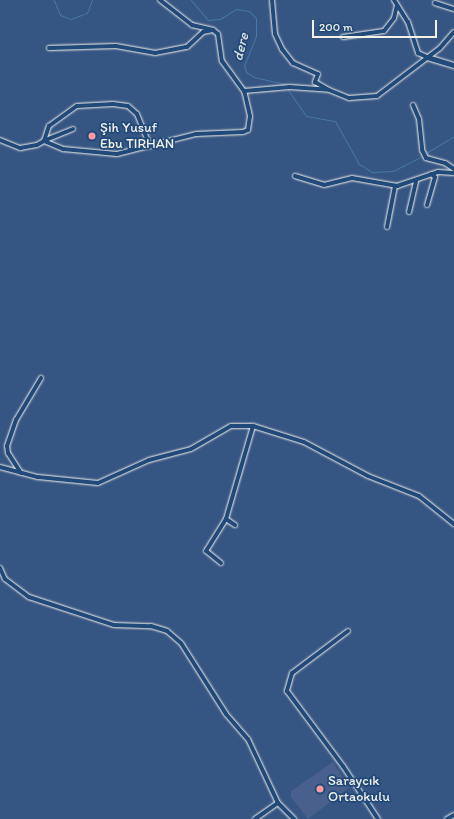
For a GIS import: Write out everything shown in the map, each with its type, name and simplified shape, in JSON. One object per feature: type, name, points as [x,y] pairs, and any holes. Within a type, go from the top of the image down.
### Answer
[{"type":"street","points":[[44,141],[63,149],[117,154],[196,134],[248,130],[250,116],[244,91],[222,61],[218,34],[213,30],[192,26],[160,0]]},
{"type":"street","points":[[272,0],[275,34],[282,49],[293,63],[318,74],[315,82],[348,98],[377,96],[427,57],[454,32]]},
{"type":"street","points":[[394,0],[408,22],[418,53],[454,65]]},
{"type":"street","points":[[435,3],[454,9]]},
{"type":"street","points":[[343,36],[384,31],[394,18],[396,5]]},
{"type":"street","points":[[49,48],[116,46],[155,53],[187,47],[203,32],[213,30]]},
{"type":"street","points":[[244,91],[290,86],[329,90]]},
{"type":"street","points":[[44,141],[49,126],[77,106],[113,104],[128,106],[137,114],[150,146]]},
{"type":"street","points":[[413,105],[419,119],[422,150],[426,158],[445,163],[454,169]]},
{"type":"street","points":[[0,140],[20,148],[44,141],[73,129]]},
{"type":"street","points":[[295,176],[324,185],[352,178],[395,186],[416,181],[432,174],[454,173]]},
{"type":"street","points":[[427,205],[435,177],[432,174]]},
{"type":"street","points":[[409,212],[416,181]]},
{"type":"street","points":[[387,227],[395,186]]},
{"type":"street","points":[[21,473],[8,453],[7,446],[16,420],[41,378]]},
{"type":"street","points":[[0,467],[21,473],[98,483],[149,460],[191,449],[231,426],[253,426],[304,442],[368,476],[419,496],[454,524]]},
{"type":"street","points":[[221,563],[206,551],[226,519],[253,426]]},
{"type":"street","points":[[226,519],[235,525]]},
{"type":"street","points":[[0,568],[5,579],[29,597],[114,625],[151,626],[167,631],[177,639],[226,714],[248,739],[278,803],[294,819]]},
{"type":"street","points":[[348,631],[292,673],[287,691],[343,766],[378,819]]},
{"type":"street","points":[[255,819],[278,803]]},
{"type":"street","points":[[447,819],[454,815]]},
{"type":"shaded area","name":"Saraycık Ortaokulu","points":[[333,762],[349,788],[308,819],[291,797],[291,791]]},
{"type":"waterway","name":"dere","points":[[54,0],[60,15],[71,19],[87,13],[92,0]]},
{"type":"waterway","name":"dere","points":[[191,0],[208,20],[220,19],[236,9],[249,11],[256,18],[256,36],[244,65],[246,72],[254,77],[285,84]]},
{"type":"waterway","points":[[288,90],[306,116],[335,121],[359,164],[372,172],[393,171],[420,157]]},
{"type":"waterway","points":[[426,153],[454,136]]},
{"type":"place","name":"Şih Yusuf Ebu TIRHAN","points":[[92,136]]},
{"type":"place","name":"Saraycık Ortaokulu","points":[[320,789]]}]
